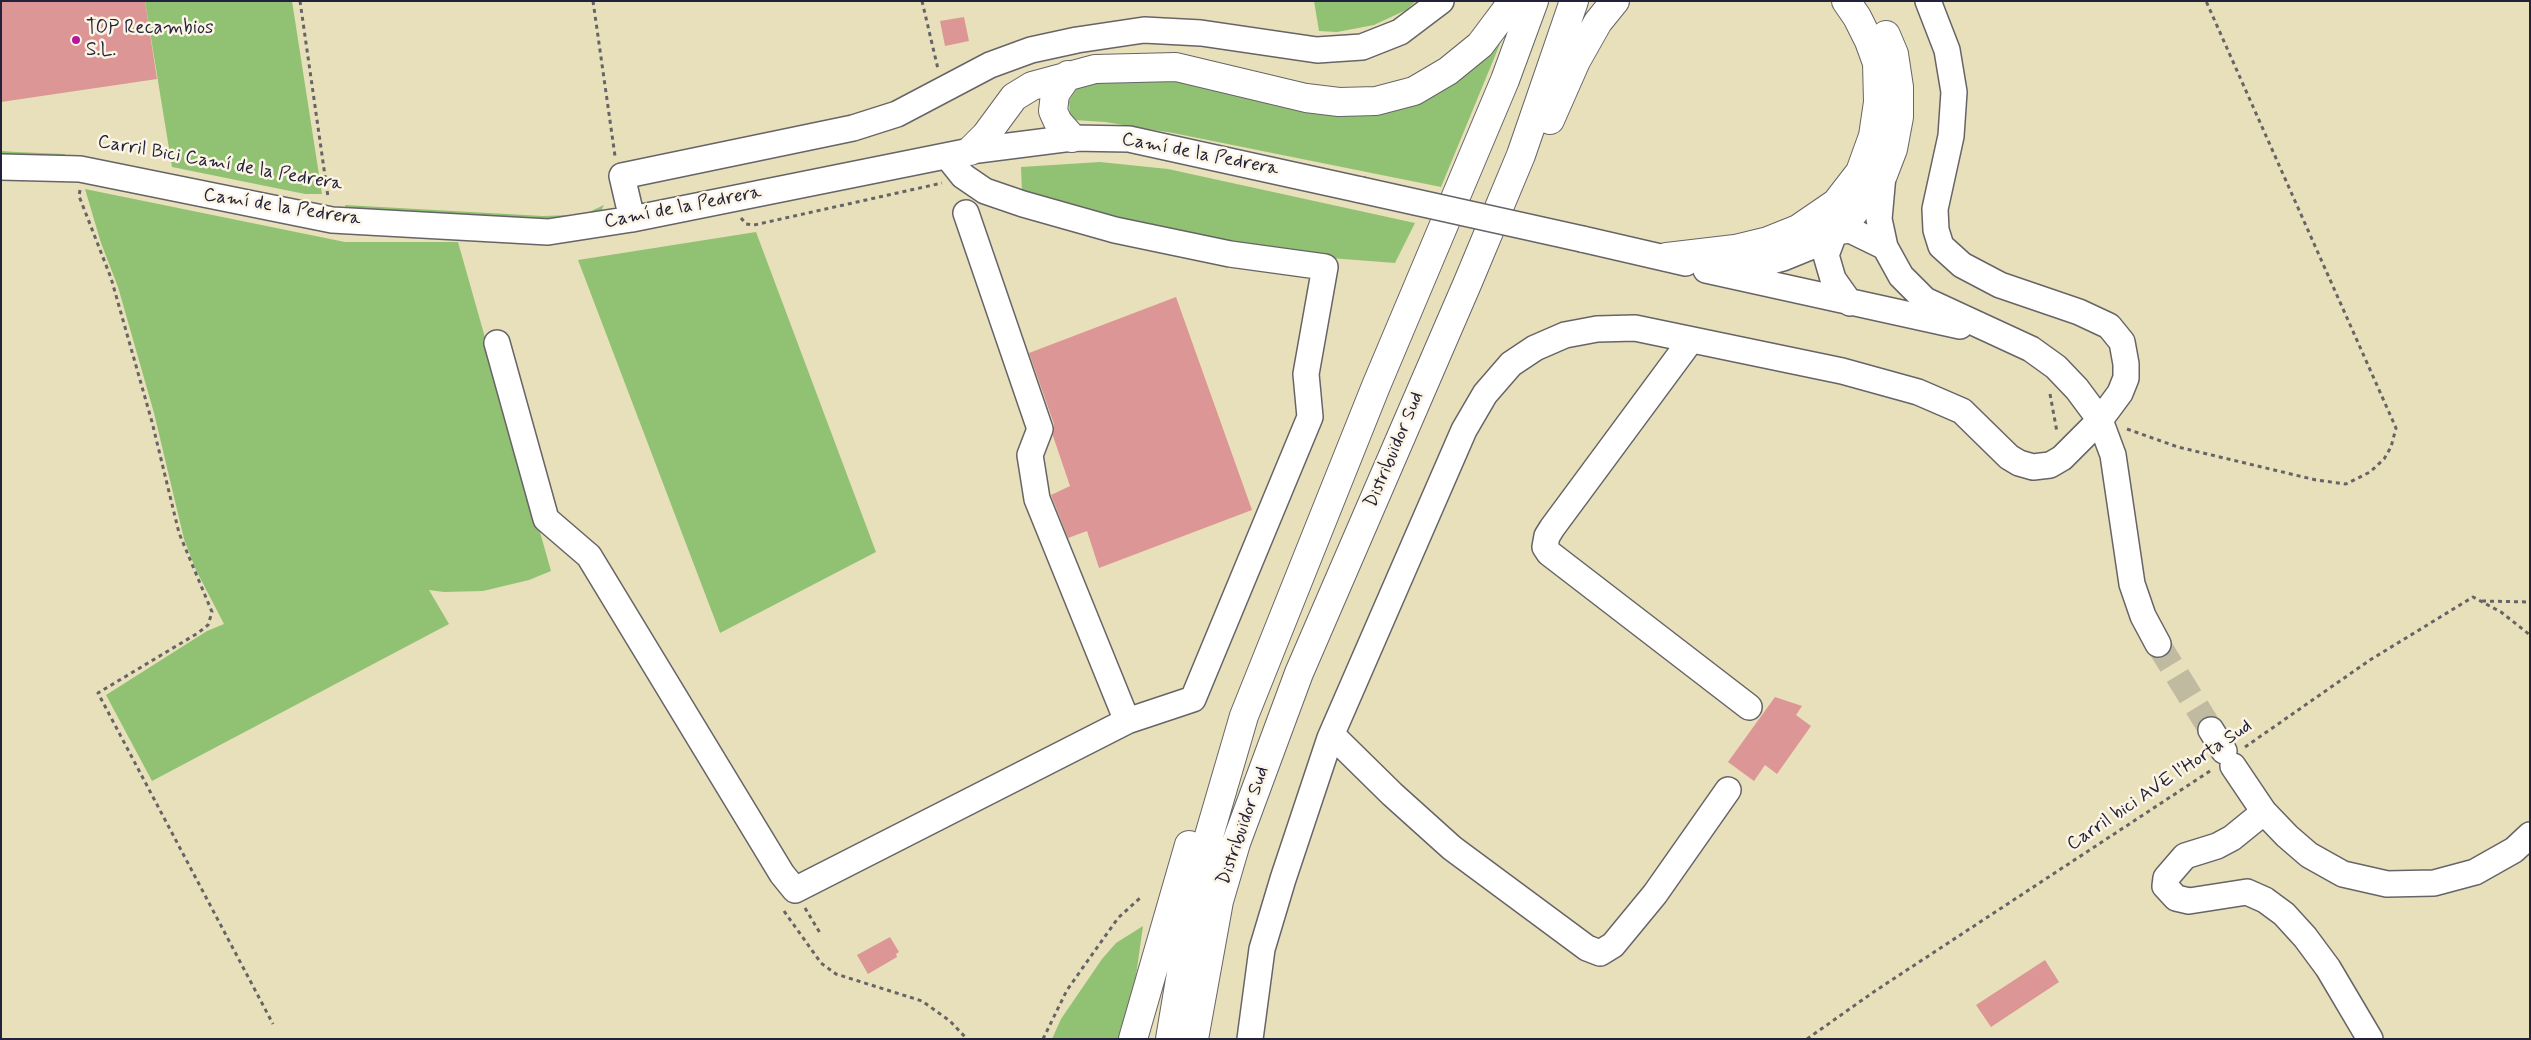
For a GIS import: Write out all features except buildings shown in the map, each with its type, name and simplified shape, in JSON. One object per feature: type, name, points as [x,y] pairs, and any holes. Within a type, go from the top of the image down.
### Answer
[{"type":"highway","points":[[958,153],[986,134],[1014,96],[1032,86],[1095,69],[1176,67],[1306,98],[1339,102],[1376,101],[1414,91],[1448,71],[1480,45],[1513,1]]},
{"type":"highway","points":[[1170,1039],[1191,914],[1206,846],[1244,716],[1376,386],[1506,80],[1534,1]]},
{"type":"highway","name":"Distribuïdor Sud","points":[[1220,901],[1236,843],[1299,673],[1521,155],[1574,1]]},
{"type":"highway","points":[[1521,155],[1546,130],[1576,61],[1598,22],[1615,1]]},
{"type":"highway","points":[[1667,257],[1702,261],[1735,249],[1768,241],[1798,229],[1836,203],[1860,172],[1873,136],[1878,102],[1877,63],[1857,17],[1846,1]]},
{"type":"highway","points":[[1834,233],[1848,220],[1883,175],[1893,149],[1899,117],[1899,87],[1894,54],[1881,25],[1865,1]]},
{"type":"highway","points":[[1068,75],[1055,94],[1054,111],[1058,122],[1072,138]]},
{"type":"highway","points":[[1133,1039],[1228,714],[1376,386]]},
{"type":"highway","points":[[1194,1039],[1220,901]]},
{"type":"highway","points":[[1207,1039],[1220,901]]},
{"type":"street","points":[[632,218],[622,176],[853,128],[897,114],[990,64],[1031,50],[1077,40],[1144,30],[1201,33],[1317,50],[1362,47],[1400,32],[1441,1]]},
{"type":"street","points":[[1250,1039],[1262,950],[1282,879],[1332,735],[1464,430],[1484,394],[1511,364],[1535,348],[1565,335],[1597,330],[1635,328],[1842,371],[1937,398],[1962,411],[2009,457],[2019,463],[2033,467],[2050,465],[2062,458],[2100,420],[2120,393],[2126,378],[2122,342],[2110,326],[2079,312],[2000,285],[1962,265],[1941,246],[1936,230],[1935,209],[1951,136],[1954,92],[1947,50],[1928,1]]},
{"type":"street","points":[[1850,303],[1832,279],[1826,255],[1843,214],[1868,180],[1884,139],[1889,103],[1877,63]]},
{"type":"street","name":"Camí de la Pedrera","points":[[1,167],[80,169],[332,220],[548,232],[632,218],[958,153],[1072,138],[1128,139],[1667,257]]},
{"type":"street","points":[[497,343],[546,519],[589,556],[782,874],[795,890],[1127,720],[1193,699],[1310,416],[1306,374],[1325,267],[1230,254],[1115,230],[1023,204],[986,191],[963,176],[958,153]]},
{"type":"street","points":[[1883,175],[1879,219],[1885,247],[1901,276],[1925,300],[2031,348],[2056,367],[2078,389],[2100,420],[2113,455],[2132,584],[2144,616],[2158,644]]},
{"type":"street","points":[[966,213],[1040,429],[1030,455],[1037,499],[1127,720]]},
{"type":"street","points":[[1702,261],[1768,254],[1796,244],[1814,234],[1850,230],[1885,247]]},
{"type":"street","points":[[1702,261],[1850,303],[1997,332]]},
{"type":"street","points":[[1691,340],[1552,528],[1547,536],[1545,547],[1549,554],[1749,707]]},
{"type":"street","points":[[1332,735],[1392,794],[1452,848],[1587,948],[1600,952],[1613,946],[1655,894],[1728,790]]},
{"type":"street","points":[[2226,752],[2264,812],[2309,855],[2343,874],[2387,884],[2434,883],[2475,872],[2514,850],[2530,835]]},
{"type":"street","points":[[2264,812],[2245,830],[2232,838],[2217,846],[2185,856],[2166,878],[2165,886],[2176,898],[2189,901],[2247,892],[2272,905],[2306,936],[2328,968],[2370,1039]]},
{"type":"path","name":"Carril Bici Camí de la Pedrera","points":[[300,1],[328,200],[320,199]]},
{"type":"path","points":[[592,1],[617,170],[622,176]]},
{"type":"path","points":[[922,1],[943,89]]},
{"type":"path","points":[[2100,420],[2178,447],[2316,480],[2346,484],[2370,472],[2384,459],[2391,447],[2396,428],[2206,1]]},
{"type":"path","points":[[80,169],[79,196],[111,278],[152,422],[179,533],[212,612],[208,625],[198,633],[98,693],[273,1024]]},
{"type":"path","points":[[738,211],[741,220],[746,224],[754,225],[943,183]]},
{"type":"path","name":"Carril bici AVE l'Horta Sud","points":[[1807,1039],[2226,752],[2473,597],[2482,601]]},
{"type":"path","points":[[2482,601],[2530,602]]},
{"type":"path","points":[[2482,601],[2501,612],[2530,635]]},
{"type":"path","points":[[795,890],[820,933]]},
{"type":"path","points":[[1043,1039],[1067,990],[1118,918],[1140,898]]},
{"type":"green space","points":[[145,1],[292,1],[322,194],[305,194],[172,167]]},
{"type":"green space","points":[[1314,1],[1416,1],[1406,10],[1374,25],[1337,32],[1319,31]]},
{"type":"green space","points":[[1502,39],[1441,187],[1173,133],[1105,122],[1074,120],[1070,116],[1069,101],[1077,88],[1092,83],[1167,80],[1199,85],[1275,103],[1459,79]]},
{"type":"green space","points":[[1,151],[65,154],[64,159],[1,157]]},
{"type":"green space","points":[[1100,162],[1168,169],[1415,223],[1395,263],[1330,258],[1136,225],[1022,193],[1021,167]]},
{"type":"green space","points":[[85,189],[345,242],[458,242],[551,571],[529,580],[483,591],[444,592],[429,590],[449,624],[152,781],[106,695],[207,631],[224,624],[196,570],[184,539],[154,413],[118,287],[101,243]]},
{"type":"green space","points":[[345,205],[543,216],[589,212],[604,205],[600,213],[539,221],[346,209]]},
{"type":"green space","points":[[756,232],[876,552],[720,633],[578,260]]},
{"type":"green space","points":[[1143,926],[1131,1011],[1122,1039],[1052,1039],[1061,1019],[1102,959],[1116,943]]},
{"type":"tunnel","points":[[2158,644],[2211,730]]},
{"type":"place","name":"TOP Recambios S.L.","points":[[76,40]]}]
